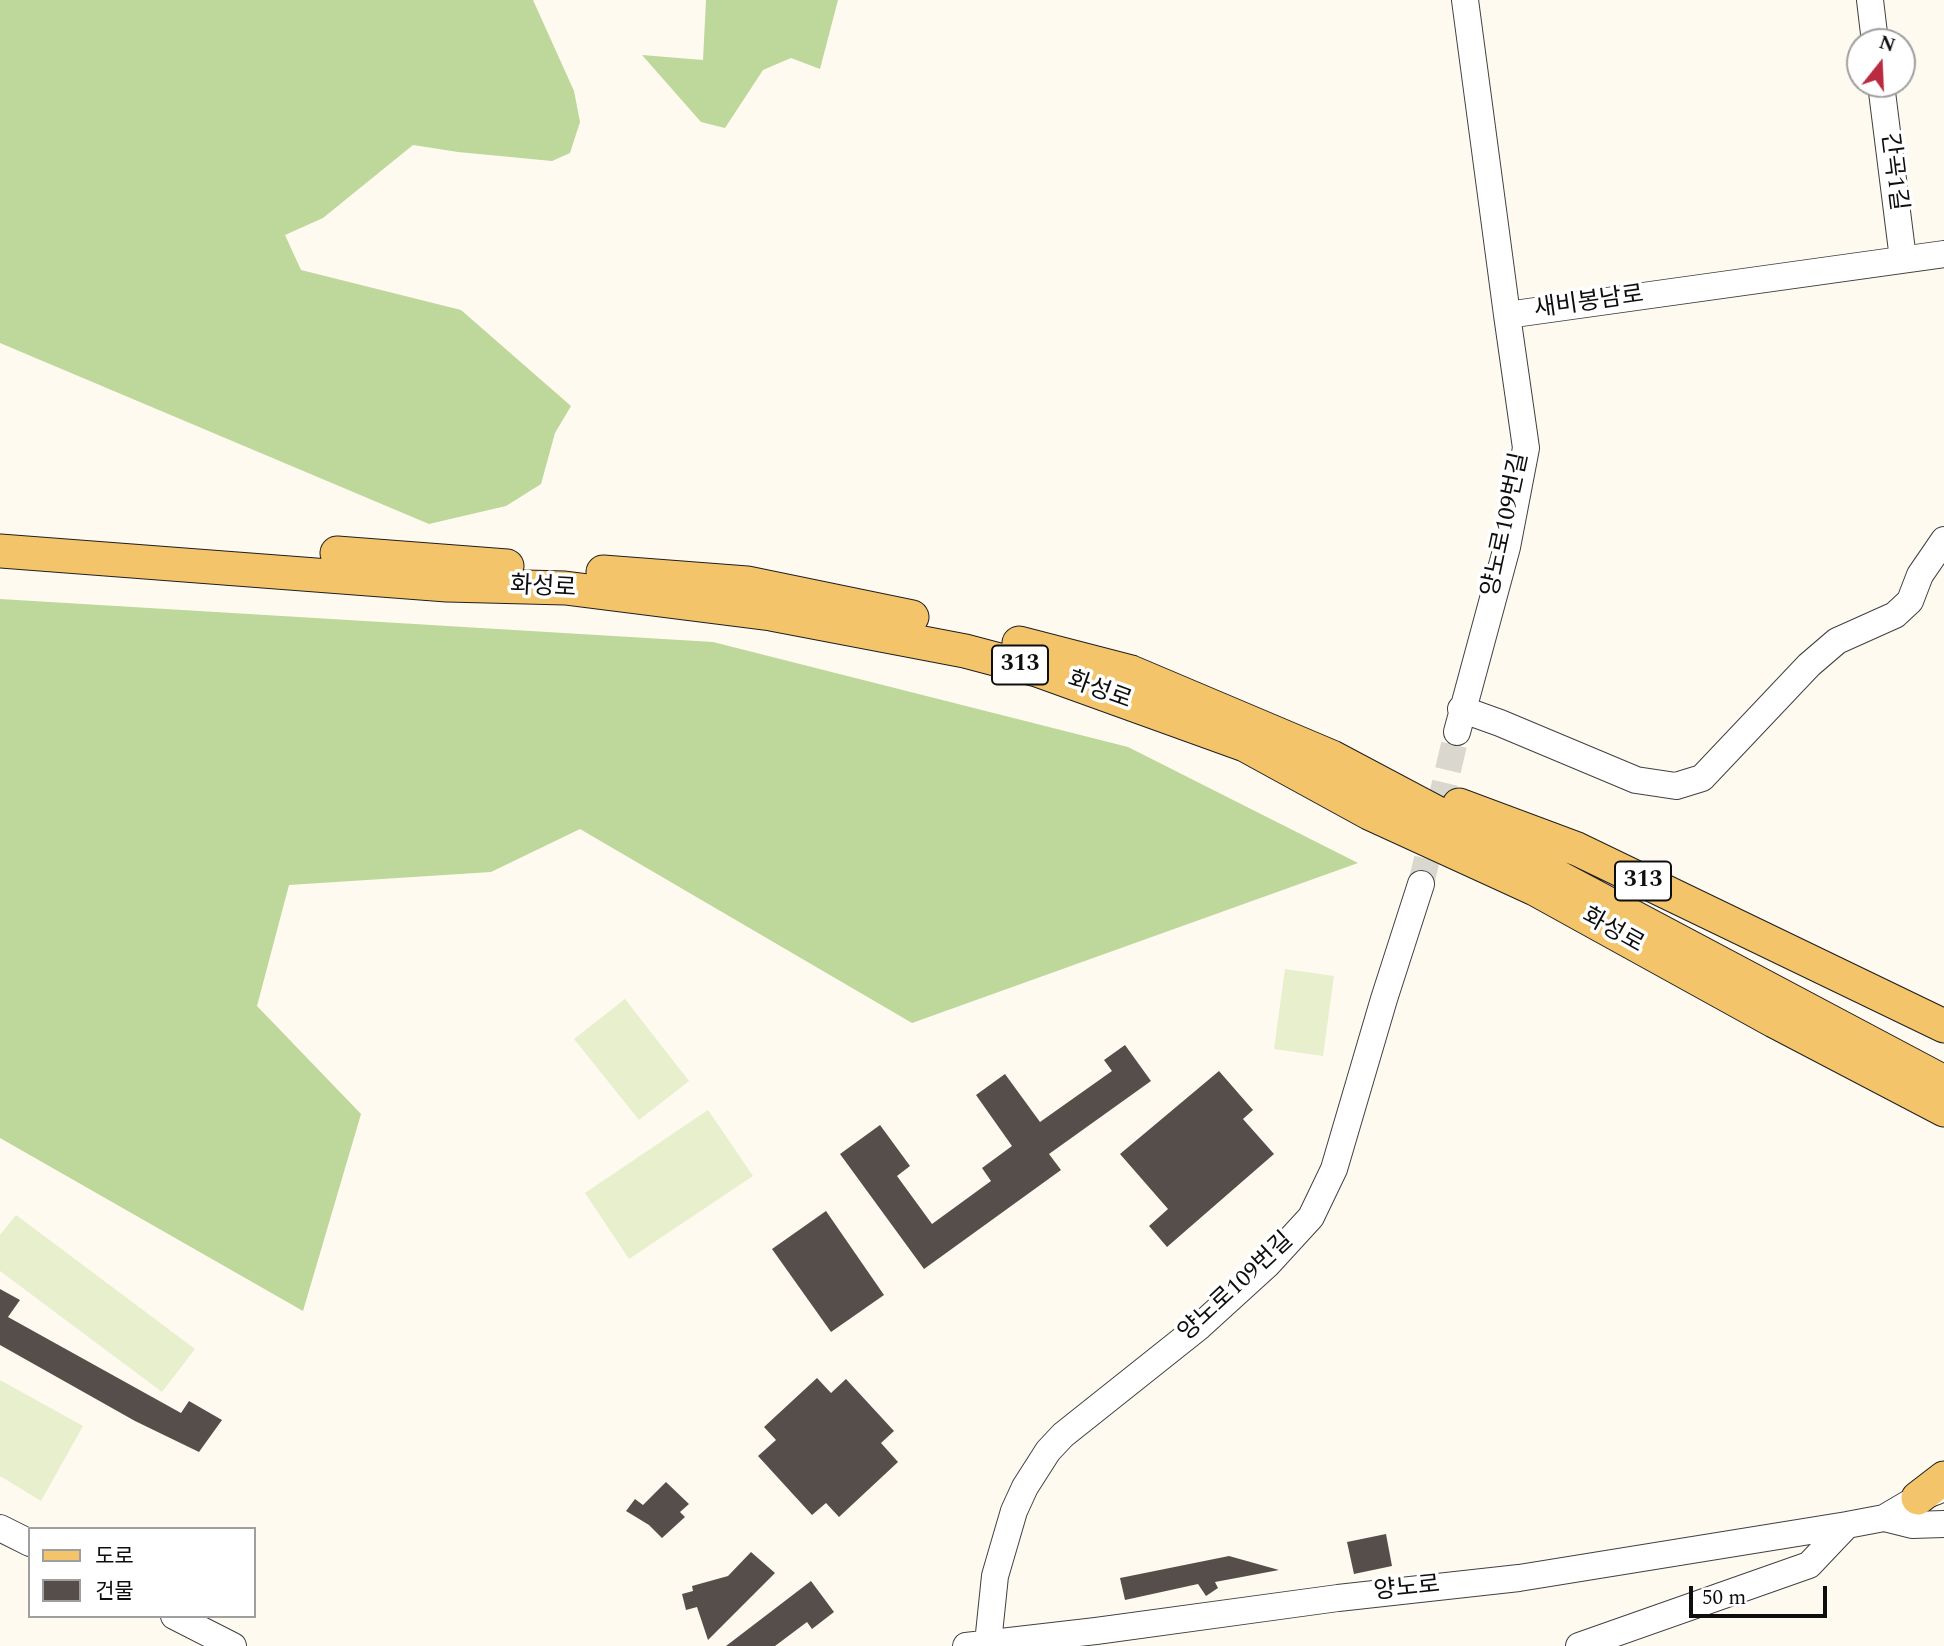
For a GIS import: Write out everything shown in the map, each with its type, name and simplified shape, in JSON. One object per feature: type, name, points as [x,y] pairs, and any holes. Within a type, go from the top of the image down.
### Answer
[{"type":"main road","name":"화성로","points":[[0,530],[747,583],[960,628],[1131,672],[1332,757],[1944,1082]]},
{"type":"main road","name":"화성로","points":[[0,551],[447,585],[565,588],[771,614],[965,651],[1037,670],[1245,745],[1369,813],[1535,889],[1762,1015],[1944,1110]]},
{"type":"main road","name":"313","points":[[1332,757],[1577,849],[1944,1026]]},
{"type":"main road","points":[[1931,1493],[1944,1478]]},
{"type":"street","name":"새비봉남로","points":[[1465,0],[1507,315],[1944,254]]},
{"type":"street","points":[[1870,0],[1873,28]]},
{"type":"street","name":"간곡1길","points":[[1883,98],[1903,260]]},
{"type":"street","name":"양노로109번길","points":[[1507,315],[1526,449],[1507,547],[1459,720],[1500,723],[1636,780],[1676,786],[1702,778],[1809,665],[1838,641],[1895,615],[1910,601],[1920,575],[1944,540]]},
{"type":"street","name":"양노로109번길","points":[[977,1644],[1014,1511],[1025,1487],[1048,1451],[1063,1435],[1200,1326],[1267,1265],[1311,1216],[1334,1169],[1421,884]]},
{"type":"street","points":[[1884,1518],[1931,1493]]},
{"type":"street","points":[[1884,1518],[1912,1525],[1944,1524]]},
{"type":"street","name":"양노로","points":[[977,1644],[1519,1578],[1884,1518]]},
{"type":"street","points":[[1579,1646],[1809,1566],[1847,1525]]},
{"type":"street","points":[[0,1528],[28,1542]]},
{"type":"street","points":[[178,1618],[233,1646]]},
{"type":"green space","points":[[0,0],[533,0],[574,91],[580,122],[570,153],[552,161],[413,145],[323,218],[285,235],[301,270],[461,310],[571,406],[555,433],[541,484],[506,506],[429,524],[0,343]]},
{"type":"green space","points":[[706,0],[838,0],[820,69],[791,58],[763,70],[725,128],[701,122],[642,55],[703,60]]},
{"type":"green space","points":[[0,599],[713,642],[1128,747],[1358,863],[912,1023],[580,829],[491,872],[289,885],[257,1006],[361,1114],[303,1311],[0,1138]]},
{"type":"green space","points":[[1285,969],[1334,976],[1323,1056],[1274,1049]]},
{"type":"green space","points":[[625,999],[689,1081],[639,1120],[574,1039]]},
{"type":"green space","points":[[708,1110],[753,1176],[629,1259],[585,1193]]},
{"type":"green space","points":[[16,1215],[195,1349],[162,1392],[0,1271],[0,1235]]},
{"type":"green space","points":[[0,1380],[83,1426],[41,1501],[0,1476]]},
{"type":"building","points":[[1125,1045],[1151,1081],[1049,1154],[1061,1170],[924,1269],[840,1154],[880,1125],[910,1166],[897,1176],[932,1224],[991,1181],[982,1168],[1012,1146],[976,1095],[1005,1074],[1040,1122],[1112,1071],[1104,1060]]},
{"type":"building","points":[[1219,1071],[1253,1110],[1243,1119],[1274,1154],[1167,1247],[1149,1226],[1168,1209],[1120,1154]]},
{"type":"building","points":[[826,1211],[884,1295],[831,1332],[772,1249]]},
{"type":"building","points":[[0,1289],[20,1300],[8,1317],[181,1413],[189,1401],[222,1420],[199,1452],[135,1421],[0,1345]]},
{"type":"building","points":[[817,1378],[831,1393],[846,1379],[894,1431],[881,1443],[898,1462],[839,1517],[826,1503],[812,1515],[758,1456],[776,1440],[764,1427]]},
{"type":"building","points":[[666,1482],[689,1504],[680,1512],[685,1517],[662,1538],[649,1525],[626,1511],[635,1499],[643,1505]]},
{"type":"building","points":[[1386,1534],[1392,1566],[1354,1574],[1347,1542]]},
{"type":"building","points":[[751,1552],[775,1573],[708,1640],[697,1607],[686,1610],[682,1594],[693,1591],[692,1586],[728,1576]]},
{"type":"building","points":[[1229,1556],[1279,1570],[1215,1582],[1218,1588],[1206,1596],[1198,1584],[1125,1600],[1120,1578]]},
{"type":"building","points":[[811,1581],[834,1612],[812,1629],[807,1622],[775,1646],[726,1646]]},
{"type":"tunnel","points":[[1421,884],[1457,732]]}]
